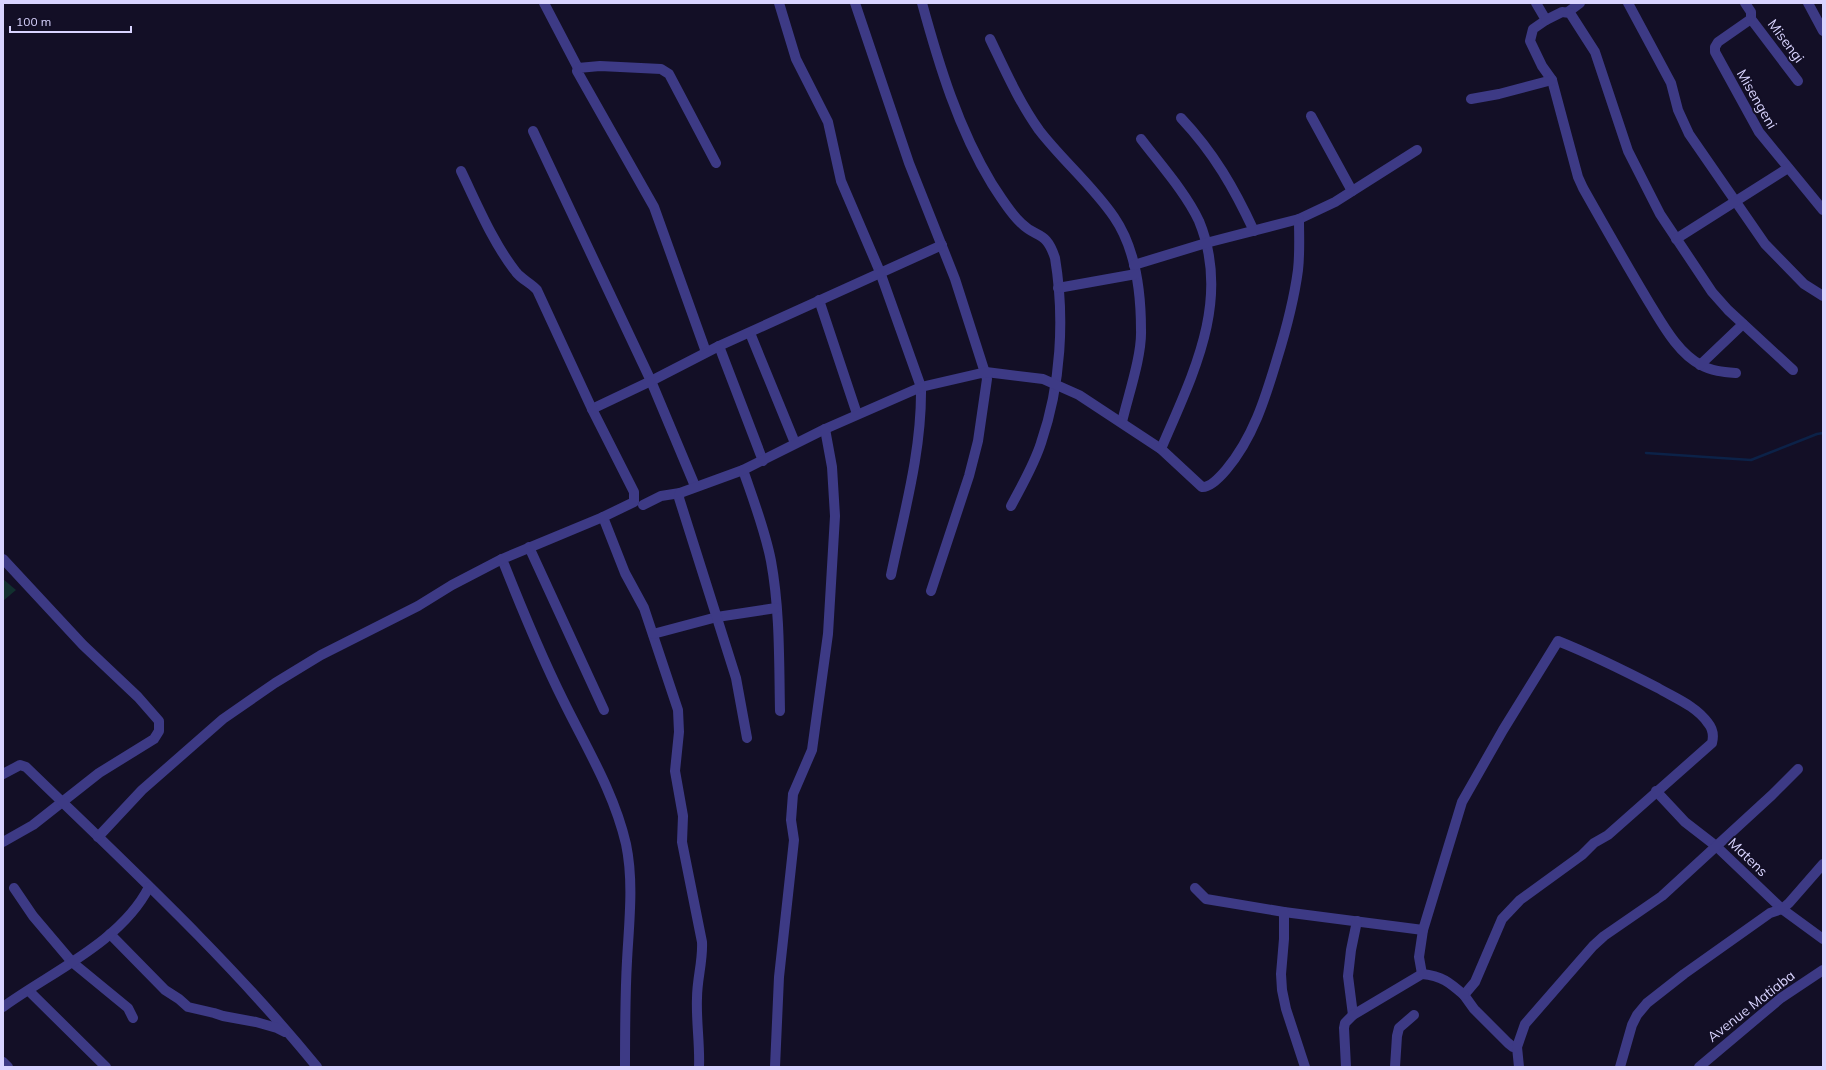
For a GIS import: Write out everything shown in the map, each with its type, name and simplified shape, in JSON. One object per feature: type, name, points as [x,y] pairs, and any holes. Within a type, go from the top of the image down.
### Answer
[{"type":"street","points":[[544,3],[578,68],[577,71],[654,207],[706,352]]},
{"type":"street","points":[[779,3],[802,73],[822,107],[828,122],[841,181],[880,272],[921,387],[915,460],[891,575]]},
{"type":"street","points":[[855,3],[910,163],[942,245],[986,372],[987,384],[978,440],[969,476],[931,591]]},
{"type":"street","points":[[922,3],[940,66],[970,142],[992,184],[1019,221],[1025,227],[1041,235],[1050,244],[1055,258],[1058,288],[1059,334],[1055,384],[1041,443],[1033,463],[1011,506]]},
{"type":"street","points":[[1536,3],[1546,20]]},
{"type":"street","points":[[1580,3],[1568,12],[1562,12],[1533,29],[1530,41],[1542,66],[1552,80],[1578,178],[1624,263],[1668,332],[1685,352],[1700,365],[1715,371],[1736,373]]},
{"type":"street","points":[[1628,3],[1671,83],[1678,110],[1689,134],[1765,244],[1804,284],[1823,296]]},
{"type":"street","points":[[1746,3],[1751,12],[1751,19]]},
{"type":"street","points":[[1808,3],[1823,31]]},
{"type":"street","points":[[1568,12],[1596,52],[1630,158],[1660,214],[1712,292],[1728,310],[1792,370]]},
{"type":"street","name":"Misengi","points":[[1751,19],[1798,81]]},
{"type":"street","name":"Misengeni","points":[[1751,19],[1718,42],[1715,47],[1715,52],[1759,132],[1823,210]]},
{"type":"street","points":[[990,39],[1025,109],[1040,131],[1115,218],[1128,241],[1138,282],[1142,332],[1122,422]]},
{"type":"street","points":[[578,68],[600,66],[661,69],[666,71],[669,74],[716,163]]},
{"type":"street","points":[[1471,99],[1500,94],[1552,80]]},
{"type":"street","points":[[1311,116],[1352,191]]},
{"type":"street","points":[[1181,118],[1216,159],[1239,198],[1254,231]]},
{"type":"street","points":[[533,131],[651,381],[695,486]]},
{"type":"street","points":[[1141,139],[1186,200],[1198,221],[1206,244],[1211,271],[1212,299],[1207,329],[1197,361],[1161,449]]},
{"type":"street","points":[[1058,288],[1135,269],[1206,244],[1299,219],[1319,210],[1352,191],[1417,150]]},
{"type":"street","points":[[1676,239],[1788,168]]},
{"type":"street","points":[[98,837],[142,790],[222,719],[321,655],[418,606],[502,559],[603,518],[632,504],[635,499],[635,496],[592,409],[537,290],[516,271],[492,233],[461,171]]},
{"type":"street","points":[[643,505],[661,496],[680,493],[695,486],[743,470],[763,461],[795,443],[857,414],[921,387],[986,372],[1043,380],[1078,395],[1122,422],[1161,449],[1202,486],[1209,486],[1224,473],[1246,442],[1265,400],[1283,340],[1298,269],[1299,219]]},
{"type":"street","points":[[592,409],[651,381],[706,352],[942,245]]},
{"type":"street","points":[[819,300],[857,414]]},
{"type":"street","points":[[1700,365],[1743,324]]},
{"type":"street","points":[[750,333],[795,443]]},
{"type":"street","points":[[719,346],[763,461]]},
{"type":"street","points":[[775,1067],[779,977],[794,840],[791,820],[793,794],[812,750],[828,634],[834,502],[832,466],[825,429]]},
{"type":"street","points":[[743,470],[765,535],[771,560],[776,608],[780,711]]},
{"type":"street","points":[[680,493],[679,498],[736,678],[747,738]]},
{"type":"street","points":[[603,518],[625,573],[644,608],[664,664],[679,718],[675,771],[683,816],[682,842],[702,942],[702,957],[697,997],[700,1046],[699,1067]]},
{"type":"street","points":[[529,547],[604,710]]},
{"type":"street","points":[[3,559],[83,645],[138,697],[159,721],[159,731],[154,739],[99,773],[33,825],[3,842]]},
{"type":"street","points":[[502,559],[525,619],[597,767],[626,844],[630,889],[625,1067]]},
{"type":"street","points":[[653,634],[717,617],[776,608]]},
{"type":"street","points":[[1422,974],[1419,957],[1423,930],[1462,802],[1503,730],[1558,641],[1621,668],[1681,701],[1700,714],[1709,723],[1714,737],[1712,743],[1608,835],[1594,843],[1582,856],[1520,900],[1502,920],[1475,982],[1464,995]]},
{"type":"street","points":[[3,774],[20,765],[23,766],[62,802],[239,978],[317,1067]]},
{"type":"street","points":[[1519,1067],[1517,1047],[1518,1039],[1525,1024],[1593,946],[1604,936],[1662,896],[1772,795],[1798,769]]},
{"type":"street","name":"Matens","points":[[1656,791],[1685,822],[1716,846],[1782,909],[1823,939]]},
{"type":"street","points":[[1620,1067],[1632,1025],[1637,1015],[1647,1003],[1684,974],[1770,913],[1782,909],[1794,898],[1823,864]]},
{"type":"street","points":[[3,1007],[72,962],[110,934],[134,912],[142,902],[149,887]]},
{"type":"street","points":[[14,888],[33,916],[72,962],[128,1008],[133,1018]]},
{"type":"street","points":[[1195,888],[1206,898],[1284,912],[1423,930]]},
{"type":"street","points":[[1284,912],[1284,939],[1281,974],[1282,990],[1286,1009],[1305,1067]]},
{"type":"street","points":[[1353,1014],[1348,976],[1356,921]]},
{"type":"street","points":[[110,934],[166,990],[188,1007],[277,1028],[293,1038]]},
{"type":"street","name":"Avenue Matiaba","points":[[1698,1067],[1781,998],[1823,970]]},
{"type":"street","points":[[1346,1067],[1344,1028],[1353,1014],[1422,974],[1434,975],[1447,980],[1464,995],[1479,1014],[1508,1043],[1513,1047],[1517,1047]]},
{"type":"street","points":[[29,991],[106,1067]]},
{"type":"street","points":[[1394,1067],[1397,1036],[1400,1028],[1414,1015]]},
{"type":"street","points":[[3,1062],[8,1067]]},
{"type":"green space","points":[[3,579],[16,590],[3,601]]},
{"type":"waterway","points":[[1646,453],[1751,460],[1823,433]]}]
